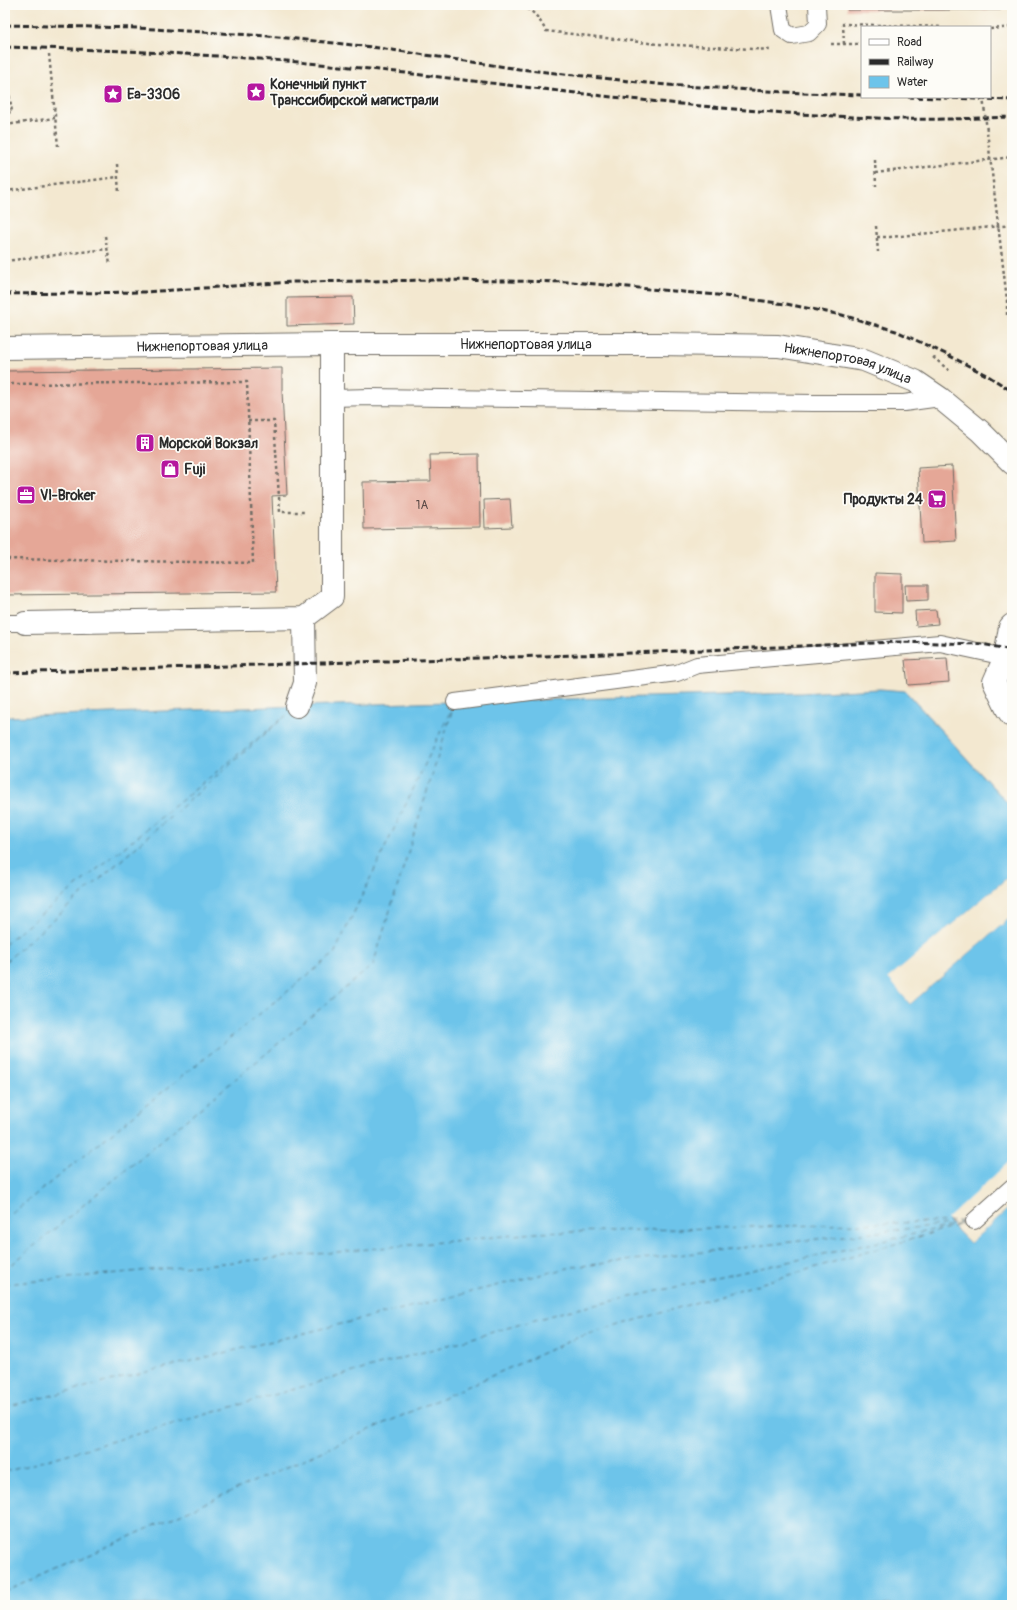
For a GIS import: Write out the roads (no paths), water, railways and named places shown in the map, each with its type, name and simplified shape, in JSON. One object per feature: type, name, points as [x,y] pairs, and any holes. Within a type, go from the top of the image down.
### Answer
[{"type":"street","name":"Нижнепортовая улица","points":[[5,348],[332,344],[658,344],[778,346],[864,360],[915,381],[940,398],[980,431],[1012,464]]},
{"type":"street","points":[[15,623],[304,618],[332,597],[332,344]]},
{"type":"street","points":[[297,706],[305,683],[304,618]]},
{"type":"street","points":[[1012,625],[1010,627],[1008,663],[994,682],[1006,709],[1012,716]]},
{"type":"lane","points":[[779,5],[783,30],[792,36],[809,33],[818,24],[817,5]]},
{"type":"lane","points":[[332,398],[370,397],[844,403],[904,403],[940,398]]},
{"type":"lane","points":[[455,702],[676,673],[698,664],[940,643],[1008,663]]},
{"type":"lane","points":[[974,1221],[1012,1187]]},
{"type":"water","points":[[880,689],[905,691],[1012,808],[1012,874],[889,978],[910,1004],[1012,916],[1012,1161],[949,1222],[970,1243],[1012,1205],[1012,1605],[5,1605],[5,717],[297,706],[801,693]]},
{"type":"railway","points":[[5,25],[137,28],[268,36],[372,47],[519,69],[666,85],[861,95]]},
{"type":"railway","points":[[5,47],[142,52],[279,60],[637,100],[771,112],[905,119],[1012,117]]},
{"type":"railway","points":[[943,98],[1012,100]]},
{"type":"railway","points":[[5,294],[145,292],[292,282],[440,280],[572,282],[717,295],[786,304],[842,315],[896,331],[948,355],[988,376],[1012,391]]},
{"type":"railway","points":[[5,673],[608,654],[897,642],[982,644],[1012,650]]},
{"type":"place","name":"Конечный пункт Транссибирской магистрали","points":[[256,92]]},
{"type":"place","name":"Еа-3306","points":[[113,94]]},
{"type":"place","name":"Морской Вокзал","points":[[145,443]]},
{"type":"place","name":"Fuji","points":[[170,469]]},
{"type":"place","name":"Vl-Broker","points":[[26,495]]},
{"type":"place","name":"Продукты 24","points":[[937,499]]}]
